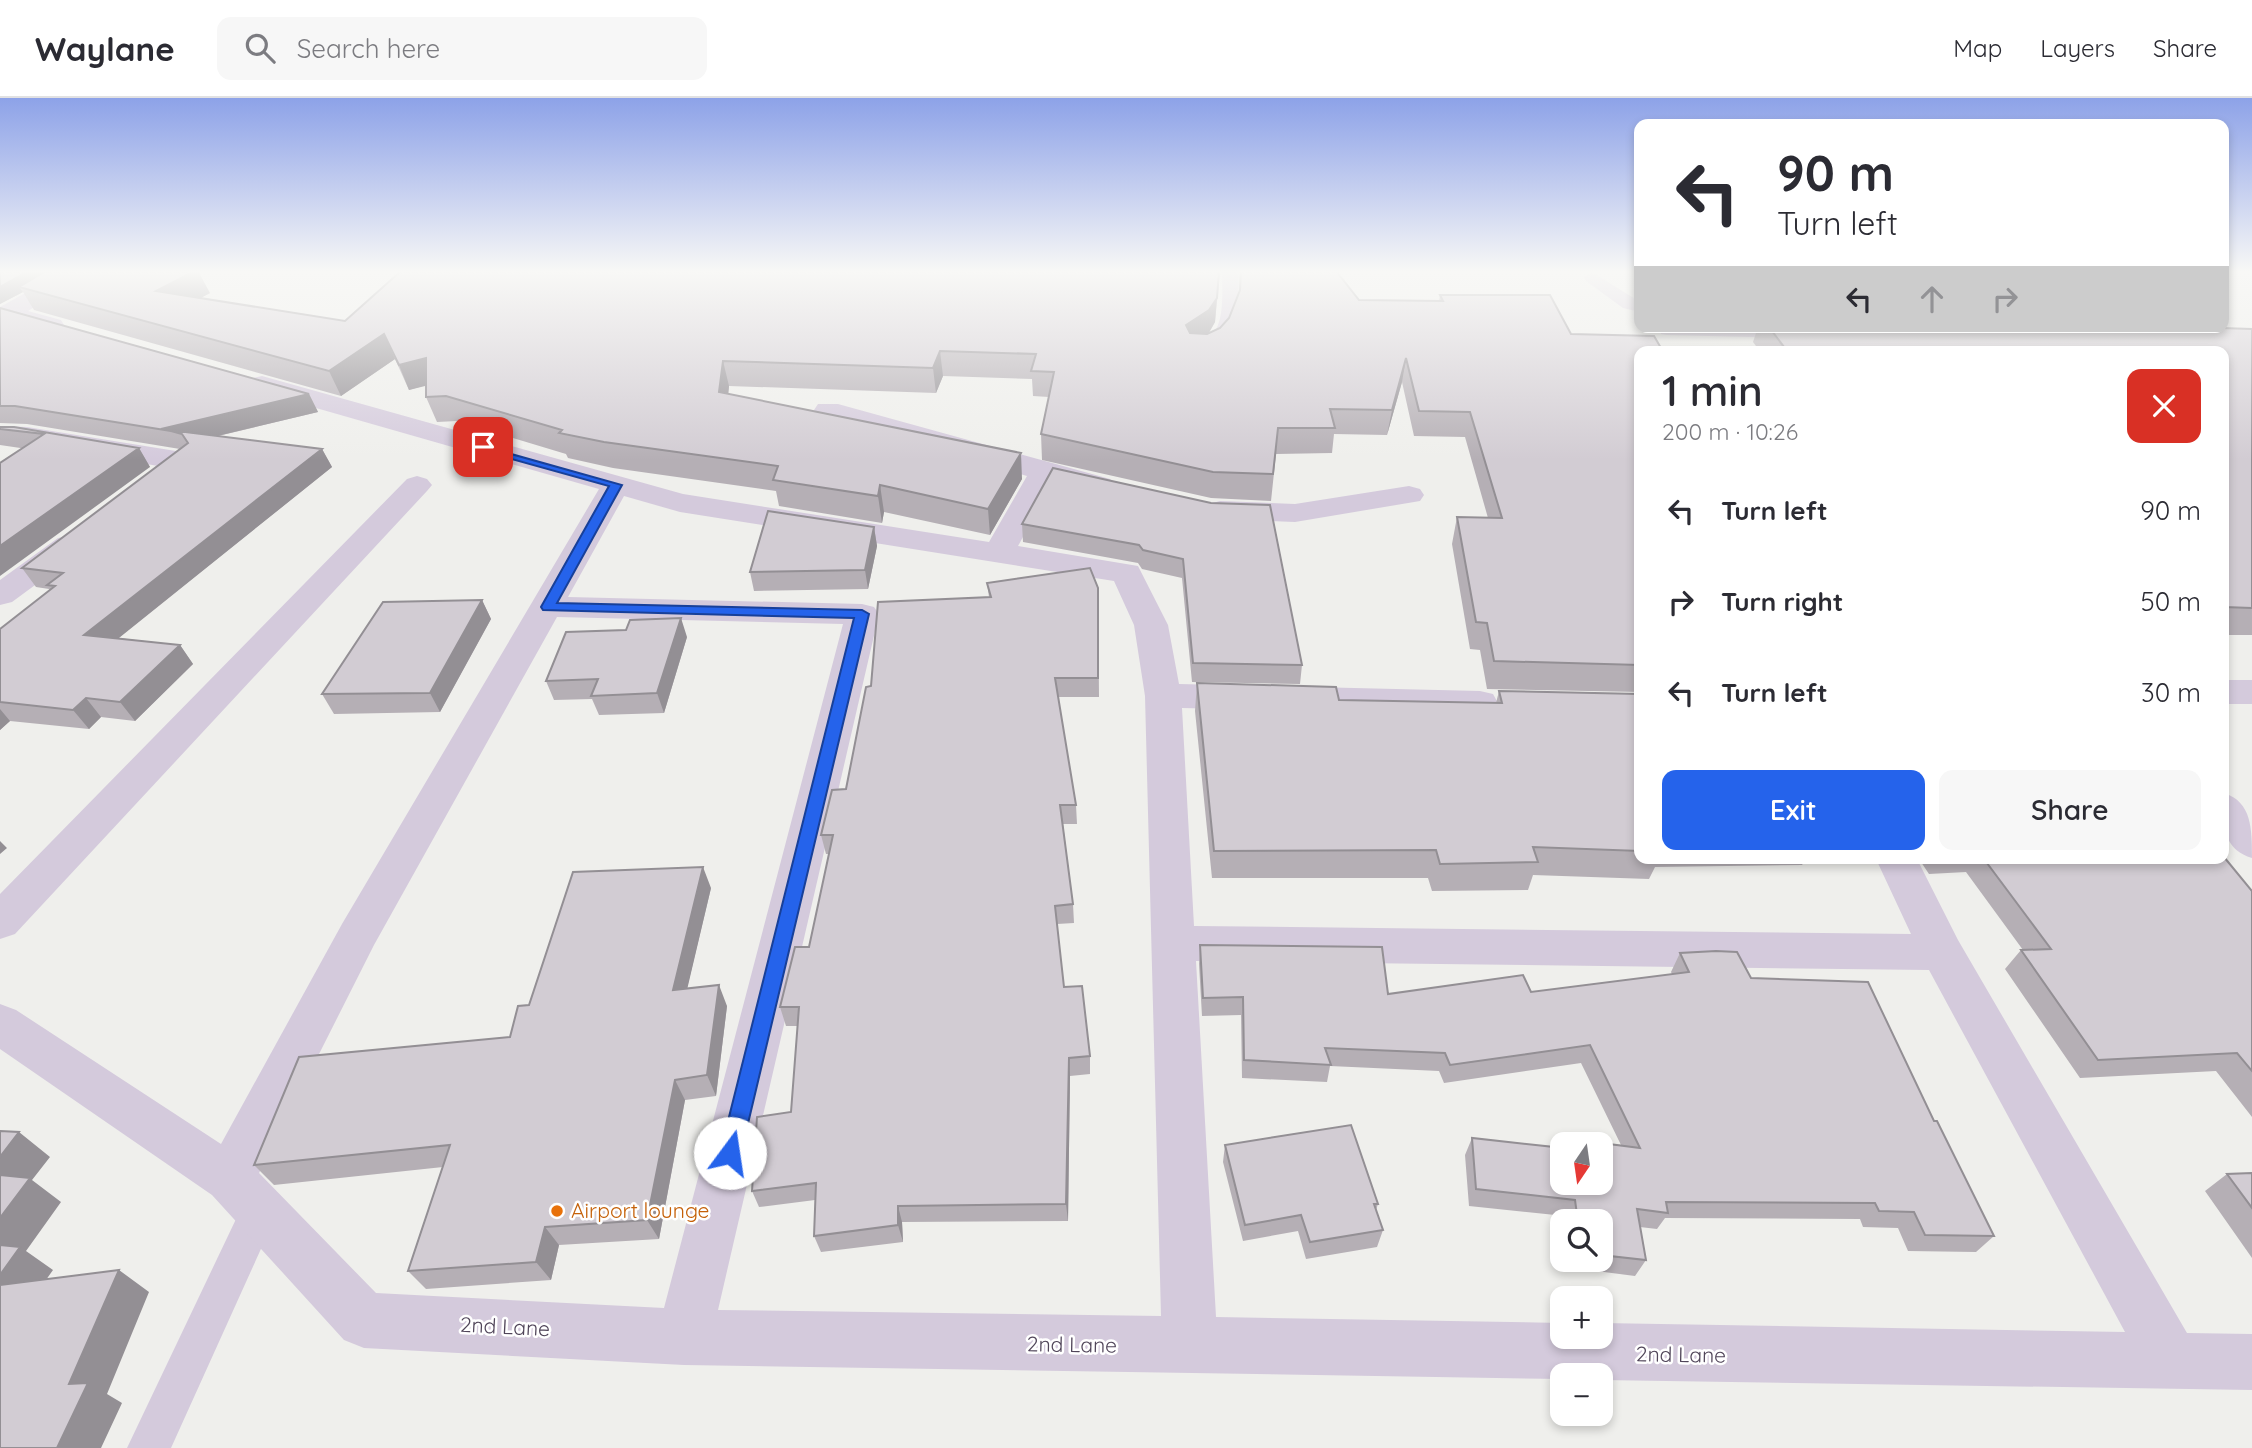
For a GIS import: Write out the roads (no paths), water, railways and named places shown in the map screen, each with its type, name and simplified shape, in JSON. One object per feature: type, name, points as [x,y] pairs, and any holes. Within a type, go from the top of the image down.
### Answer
[{"type":"street","points":[[232,376],[680,503],[1127,573],[1151,625],[1163,696],[1190,1348]]},
{"type":"street","points":[[828,410],[1044,472],[1121,490]]},
{"type":"street","points":[[0,435],[27,435],[182,461],[134,499]]},
{"type":"street","points":[[999,553],[1044,472]]},
{"type":"street","points":[[0,922],[416,485]]},
{"type":"street","points":[[245,1194],[357,936],[616,485]]},
{"type":"street","points":[[1198,507],[1255,513],[1295,513],[1409,495]]},
{"type":"street","points":[[0,595],[89,531]]},
{"type":"street","points":[[548,607],[862,614],[684,1337]]},
{"type":"street","points":[[2229,692],[2252,692]]},
{"type":"street","points":[[1163,696],[1521,704]]},
{"type":"street","points":[[2229,813],[2252,843]]},
{"type":"street","points":[[1898,864],[1942,952],[2172,1362]]},
{"type":"street","points":[[1174,943],[1942,952]]},
{"type":"street","name":"2nd Lane","points":[[0,1024],[245,1194],[364,1320],[684,1337],[1190,1348],[2252,1362]]},
{"type":"lane","points":[[1196,351],[1217,341],[1223,334]]},
{"type":"lane","points":[[149,1448],[245,1194]]},
{"type":"place","name":"Airport lounge","points":[[557,1211]]}]
